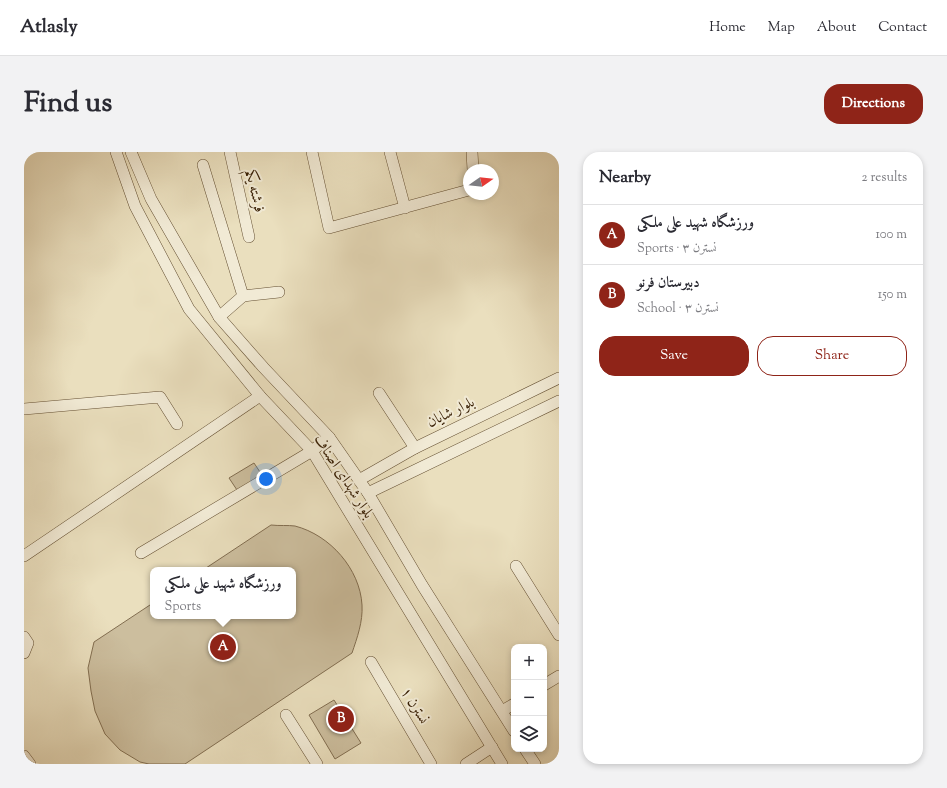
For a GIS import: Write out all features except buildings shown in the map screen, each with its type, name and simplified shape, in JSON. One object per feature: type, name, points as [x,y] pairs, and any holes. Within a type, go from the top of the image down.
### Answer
[{"type":"street","name":"بلوار شهدای اصناف","points":[[116,152],[135,206],[189,309],[260,396],[312,451],[502,764]]},
{"type":"street","name":"بلوار شهدای اصناف","points":[[131,152],[150,199],[218,317],[329,437],[368,492],[422,585],[511,726]]},
{"type":"street","name":"فرشته یکم","points":[[230,152],[249,237]]},
{"type":"street","points":[[312,152],[329,228],[463,192]]},
{"type":"street","points":[[390,152],[405,208]]},
{"type":"street","points":[[472,152],[473,164]]},
{"type":"street","points":[[203,165],[243,296]]},
{"type":"street","points":[[135,206],[150,199]]},
{"type":"street","points":[[218,317],[243,296],[279,292]]},
{"type":"street","name":"بلوار شایان","points":[[359,480],[415,448],[559,378]]},
{"type":"street","points":[[379,393],[415,448]]},
{"type":"street","points":[[24,556],[260,396]]},
{"type":"street","points":[[24,409],[160,397],[176,424]]},
{"type":"street","points":[[368,492],[559,401]]},
{"type":"street","points":[[141,553],[312,451],[329,437]]},
{"type":"street","points":[[373,472],[375,479],[381,486]]},
{"type":"street","points":[[516,566],[559,634]]},
{"type":"street","name":"نسترن ۱","points":[[370,662],[431,764]]},
{"type":"street","points":[[547,684],[559,676]]},
{"type":"street","points":[[502,711],[511,706]]},
{"type":"street","points":[[286,715],[318,764]]},
{"type":"street","points":[[466,764],[492,747]]},
{"type":"street","points":[[528,752],[535,764]]},
{"type":"street","points":[[24,756],[30,764]]},
{"type":"shaded area","points":[[254,463],[262,475],[237,490],[229,478]]},
{"type":"shaded area","points":[[271,525],[295,526],[308,531],[331,545],[341,555],[356,579],[362,605],[361,624],[358,636],[352,653],[185,764],[149,764],[140,762],[120,750],[105,734],[95,711],[88,668],[94,642],[150,605],[150,619],[296,619],[296,567],[208,567]]},
{"type":"shaded area","points":[[334,700],[361,743],[335,759],[309,715]]},
{"type":"place","name":"ورزشگاه شهید علی ملکی","points":[[223,647]]},
{"type":"place","name":"دبیرستان فرنو","points":[[341,719]]}]
